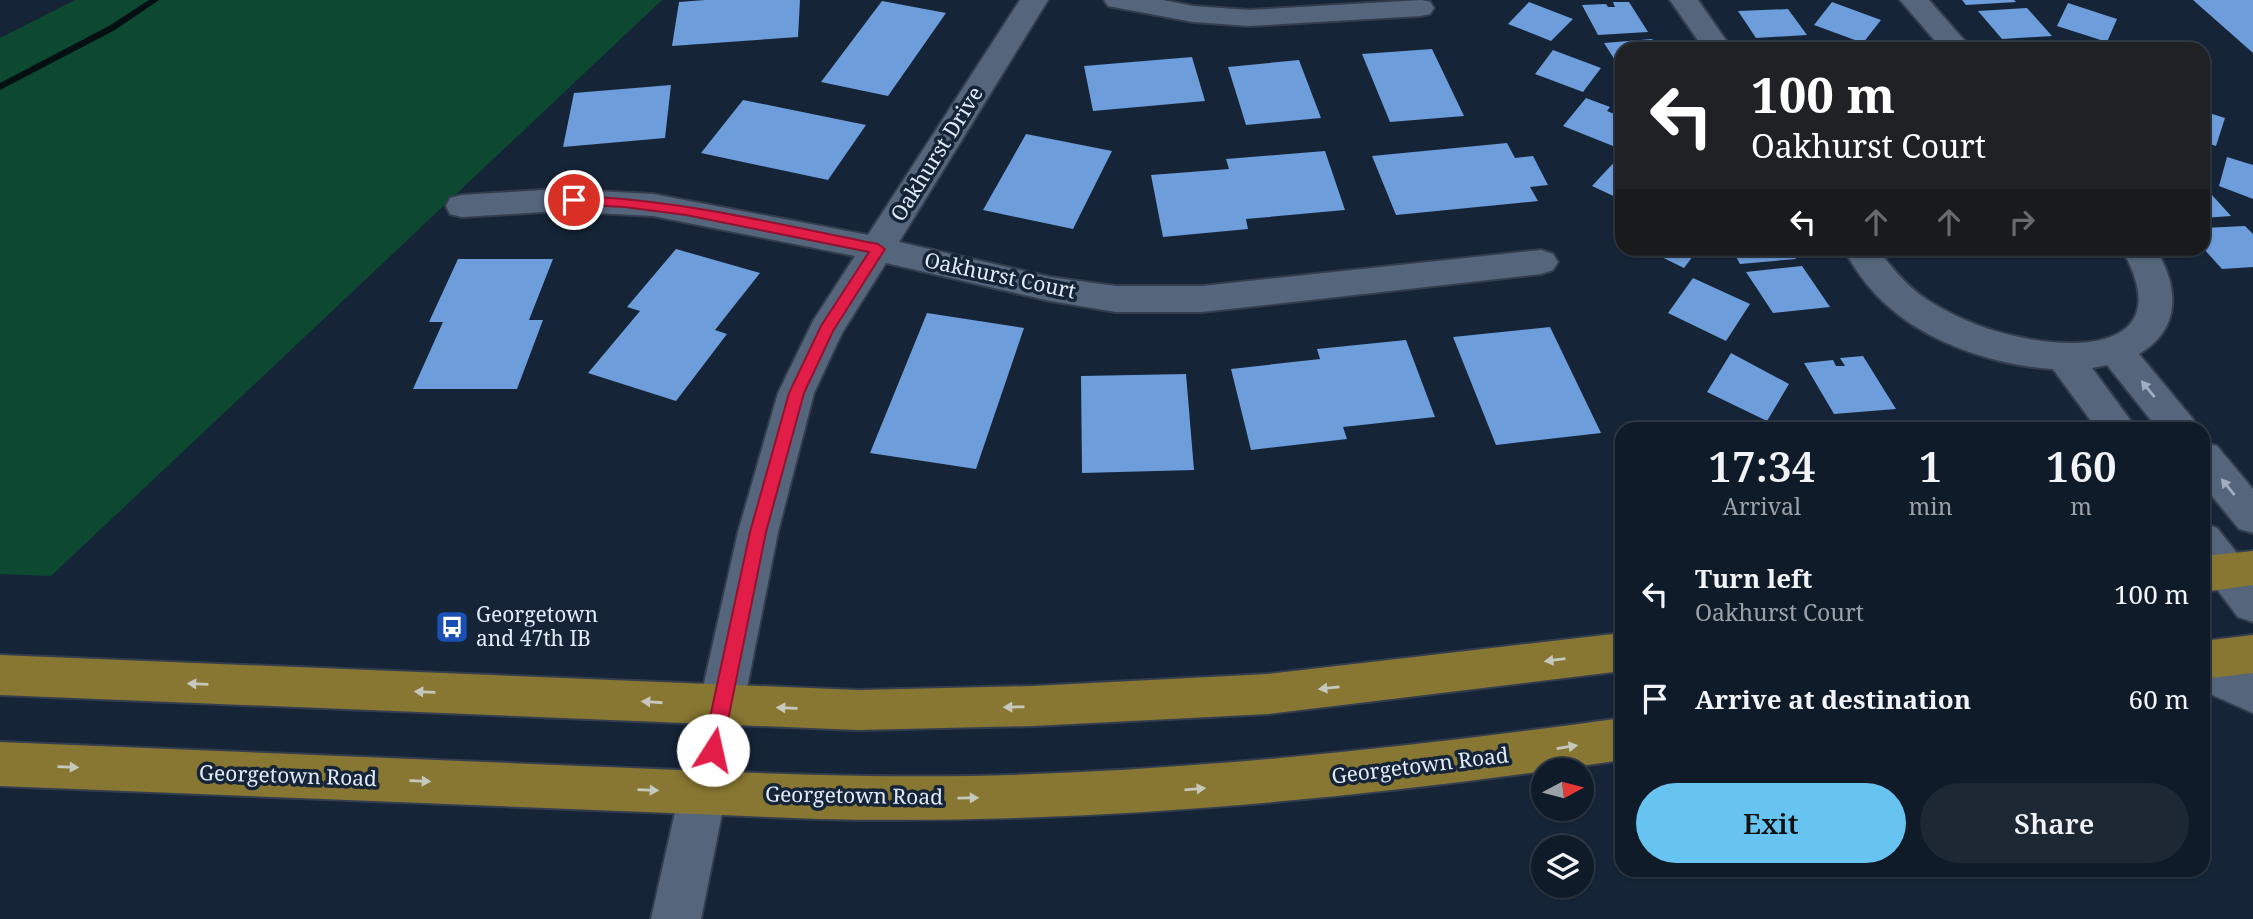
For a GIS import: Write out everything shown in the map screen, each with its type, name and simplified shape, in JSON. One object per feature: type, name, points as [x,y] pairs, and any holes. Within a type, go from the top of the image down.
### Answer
[{"type":"main road","name":"Georgetown Road","points":[[0,676],[596,698],[712,750],[858,710],[1033,706],[1268,694],[1615,653]]},
{"type":"main road","points":[[2210,659],[2253,654]]},
{"type":"main road","name":"Georgetown Road","points":[[0,764],[712,750],[972,798],[1174,791],[1465,763],[1615,740]]},
{"type":"street","name":"Oakhurst Drive","points":[[676,919],[758,532],[796,393],[826,330],[1034,0]]},
{"type":"street","points":[[1118,0],[1193,14],[1249,18],[1420,8]]},
{"type":"street","points":[[1684,0],[1713,42]]},
{"type":"street","points":[[1914,0],[1952,42]]},
{"type":"street","name":"Oakhurst Court","points":[[462,206],[558,200],[640,204],[878,249],[1050,289],[1152,300],[1211,298],[1541,262]]},
{"type":"street","points":[[1865,256],[1894,293],[1941,324],[2010,348],[2090,354],[2135,341],[2149,328],[2158,296],[2154,278],[2144,256]]},
{"type":"street","points":[[2090,354],[2115,422]]},
{"type":"street","points":[[2090,354],[2172,422]]},
{"type":"street","points":[[2210,465],[2253,517]]},
{"type":"street","points":[[2222,563],[2253,604]]},
{"type":"street","points":[[2210,673],[2253,693]]},
{"type":"green space","points":[[75,0],[662,0],[51,576],[0,574],[0,38]]},
{"type":"building","points":[[800,0],[798,37],[672,46],[679,2]]},
{"type":"building","points":[[1962,0],[2014,0],[2016,2],[1966,5]]},
{"type":"building","points":[[2193,0],[2253,0],[2253,53]]},
{"type":"building","points":[[882,1],[946,13],[888,96],[821,82]]},
{"type":"building","points":[[1529,2],[1573,19],[1551,41],[1508,24]]},
{"type":"building","points":[[1613,2],[1629,2],[1648,32],[1598,35],[1582,5],[1606,4],[1608,7],[1615,7]]},
{"type":"building","points":[[1832,2],[1881,20],[1864,42],[1814,25]]},
{"type":"building","points":[[2068,3],[2117,19],[2107,42],[2057,26]]},
{"type":"building","points":[[2027,8],[2052,36],[2002,39],[1978,11]]},
{"type":"building","points":[[1788,9],[1807,35],[1756,38],[1738,11]]},
{"type":"building","points":[[1652,39],[1654,42],[1616,42]]},
{"type":"building","points":[[1615,42],[1615,60],[1604,43]]},
{"type":"building","points":[[1432,49],[1464,116],[1390,122],[1362,54]]},
{"type":"building","points":[[1553,50],[1601,68],[1583,92],[1535,74]]},
{"type":"building","points":[[1192,57],[1205,101],[1093,111],[1084,66]]},
{"type":"building","points":[[1299,60],[1321,118],[1246,125],[1228,67]]},
{"type":"building","points":[[671,85],[665,138],[563,147],[574,93]]},
{"type":"building","points":[[1586,98],[1610,107],[1607,111],[1615,114],[1615,144],[1613,146],[1563,126]]},
{"type":"building","points":[[743,100],[866,125],[828,180],[701,153]]},
{"type":"building","points":[[2210,113],[2225,118],[2216,146],[2210,144]]},
{"type":"building","points":[[1026,134],[1112,151],[1073,229],[983,210]]},
{"type":"building","points":[[1507,143],[1515,158],[1533,156],[1548,185],[1530,187],[1538,201],[1396,215],[1372,156]]},
{"type":"building","points":[[1325,151],[1345,210],[1246,219],[1248,229],[1163,237],[1151,175],[1229,169],[1226,159]]},
{"type":"building","points":[[2227,157],[2253,165],[2253,199],[2219,186]]},
{"type":"building","points":[[1615,161],[1615,197],[1592,186]]},
{"type":"building","points":[[2210,193],[2231,216],[2210,218]]},
{"type":"building","points":[[2245,226],[2253,234],[2253,267],[2222,269],[2210,256],[2210,228]]},
{"type":"building","points":[[676,249],[760,273],[715,330],[727,334],[676,401],[588,373],[640,311],[627,307]]},
{"type":"building","points":[[1659,256],[1693,256],[1684,268]]},
{"type":"building","points":[[1736,256],[1794,256],[1796,259],[1740,264]]},
{"type":"building","points":[[458,259],[553,259],[529,320],[543,320],[517,389],[413,389],[443,322],[429,322]]},
{"type":"building","points":[[1802,266],[1830,307],[1773,313],[1746,272]]},
{"type":"building","points":[[1693,278],[1750,304],[1726,341],[1668,313]]},
{"type":"building","points":[[927,313],[1024,328],[976,469],[870,453]]},
{"type":"building","points":[[1550,327],[1601,433],[1496,445],[1453,337]]},
{"type":"building","points":[[1406,340],[1435,417],[1343,427],[1347,439],[1251,450],[1231,369],[1320,359],[1317,349]]},
{"type":"building","points":[[1731,353],[1789,384],[1767,421],[1707,392]]},
{"type":"building","points":[[1863,356],[1896,409],[1834,414],[1804,363],[1833,360],[1836,366],[1845,366],[1840,358]]},
{"type":"building","points":[[1186,374],[1194,470],[1082,473],[1081,376]]},
{"type":"waterway","points":[[0,87],[112,28],[155,0]]},
{"type":"place","name":"Georgetown and 47th IB","points":[[452,627]]},
{"type":"route","points":[[574,200],[624,202],[686,210],[878,249],[826,330],[796,393],[758,532],[713,750]]}]
